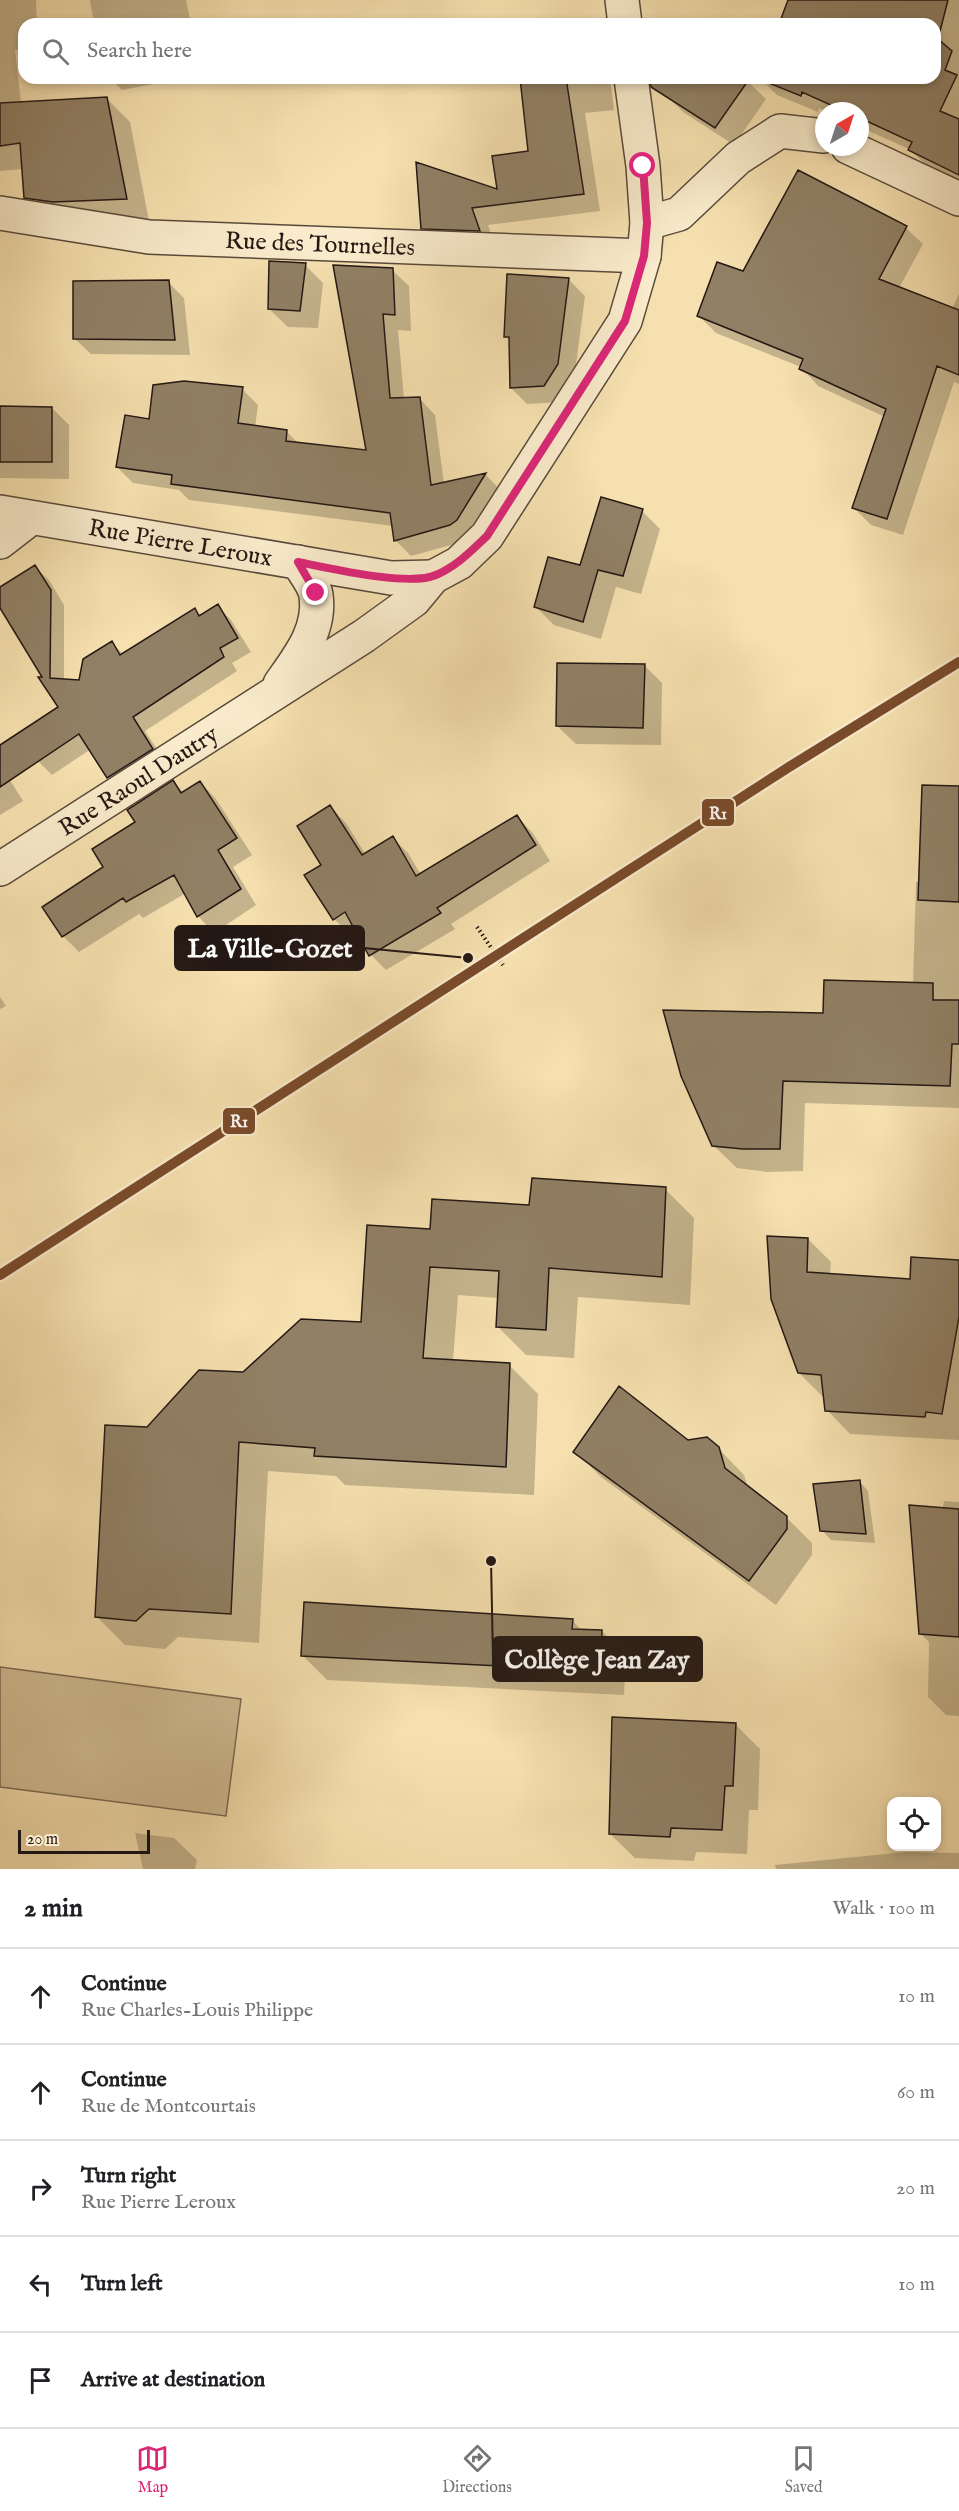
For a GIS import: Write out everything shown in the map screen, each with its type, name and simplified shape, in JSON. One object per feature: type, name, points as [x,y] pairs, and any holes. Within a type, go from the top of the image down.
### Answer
[{"type":"street","points":[[622,0],[624,18]]},
{"type":"street","points":[[433,576],[459,563],[487,536],[625,321],[644,256],[647,223],[643,166],[633,84]]},
{"type":"street","points":[[647,223],[680,214],[738,158],[780,131],[815,135]]},
{"type":"street","points":[[867,156],[959,199]]},
{"type":"street","name":"Rue des Tournelles","points":[[0,213],[149,237],[644,256]]},
{"type":"street","points":[[0,542],[15,515]]},
{"type":"street","name":"Rue Pierre Leroux","points":[[15,515],[391,578],[433,576]]},
{"type":"street","points":[[274,693],[306,645],[316,623],[316,593],[298,562]]},
{"type":"street","name":"Rue Raoul Dautry","points":[[0,870],[364,636],[414,600],[433,576]]},
{"type":"path","points":[[477,927],[503,965]]},
{"type":"shaded area","points":[[0,1667],[241,1699],[226,1816],[0,1787]]},
{"type":"building","points":[[788,0],[948,0],[941,27],[941,18],[781,18]]},
{"type":"building","points":[[941,42],[952,51],[945,70],[957,75],[940,111],[959,119],[959,175],[908,150],[912,142],[869,122],[869,102],[824,102],[802,92],[801,96],[771,84],[941,84]]},
{"type":"building","points":[[521,84],[567,84],[584,194],[472,208],[480,231],[421,229],[416,162],[497,189],[492,156],[528,151]]},
{"type":"building","points":[[651,84],[746,84],[715,128],[651,87]]},
{"type":"building","points":[[107,97],[127,199],[53,202],[24,198],[20,143],[0,146],[0,103]]},
{"type":"building","points":[[798,170],[907,226],[879,279],[959,310],[959,375],[937,366],[887,519],[852,508],[886,409],[799,369],[803,359],[697,316],[717,262],[743,271]]},
{"type":"building","points":[[269,261],[306,263],[300,311],[268,309]]},
{"type":"building","points":[[333,265],[393,268],[395,315],[383,314],[390,398],[420,397],[431,485],[486,473],[457,520],[450,525],[394,541],[390,513],[171,484],[172,475],[116,467],[125,415],[149,419],[153,385],[184,381],[243,387],[238,423],[287,430],[286,441],[366,450]]},
{"type":"building","points":[[507,274],[569,278],[558,364],[544,386],[510,388],[509,337],[504,337]]},
{"type":"building","points":[[169,280],[175,340],[73,339],[73,281]]},
{"type":"building","points":[[0,406],[52,407],[52,462],[0,462]]},
{"type":"building","points":[[601,497],[643,509],[623,576],[598,570],[583,622],[534,607],[548,557],[580,565]]},
{"type":"building","points":[[35,565],[51,590],[50,678],[79,680],[83,659],[112,641],[120,655],[195,608],[199,616],[218,604],[238,638],[220,648],[224,657],[133,717],[153,749],[107,778],[79,734],[0,787],[0,745],[58,707],[38,677],[42,677],[0,608],[0,587]]},
{"type":"building","points":[[557,663],[645,664],[643,728],[556,726]]},
{"type":"building","points":[[173,780],[181,793],[200,781],[237,838],[218,850],[241,889],[197,917],[174,875],[126,902],[123,898],[62,937],[42,907],[103,867],[92,849],[135,822],[127,810]]},
{"type":"building","points":[[922,785],[959,786],[959,902],[918,900]]},
{"type":"building","points":[[330,805],[362,855],[393,836],[416,876],[517,815],[536,845],[437,908],[441,913],[369,956],[345,912],[333,920],[304,875],[321,865],[297,826]]},
{"type":"building","points":[[824,980],[933,983],[933,1000],[959,1000],[959,1044],[952,1044],[950,1086],[783,1081],[780,1149],[712,1146],[681,1076],[663,1010],[823,1013]]},
{"type":"building","points":[[532,1178],[666,1187],[662,1277],[549,1268],[546,1330],[496,1327],[499,1271],[430,1267],[423,1358],[510,1363],[506,1467],[314,1456],[315,1448],[239,1442],[231,1614],[149,1609],[136,1621],[95,1617],[105,1425],[147,1427],[199,1370],[243,1372],[301,1319],[361,1322],[367,1225],[430,1229],[432,1199],[529,1205]]},
{"type":"building","points":[[767,1236],[808,1238],[807,1272],[910,1279],[911,1257],[959,1260],[959,1317],[942,1414],[926,1412],[925,1417],[825,1411],[821,1375],[798,1373],[771,1299]]},
{"type":"building","points":[[619,1386],[688,1440],[707,1437],[719,1447],[725,1468],[787,1516],[787,1529],[749,1581],[573,1452]]},
{"type":"building","points":[[860,1480],[866,1534],[820,1531],[813,1484]]},
{"type":"building","points":[[909,1505],[959,1509],[959,1637],[919,1634]]},
{"type":"building","points":[[304,1602],[573,1619],[572,1629],[602,1630],[600,1671],[301,1656]]},
{"type":"building","points":[[612,1717],[736,1723],[733,1786],[725,1786],[722,1830],[671,1828],[670,1837],[609,1834]]},
{"type":"transit line","name":"R1","points":[[0,1275],[789,767],[959,662]]},
{"type":"place","name":"La Ville-Gozet","points":[[468,958]]},
{"type":"place","name":"Collège Jean Zay","points":[[491,1561]]},
{"type":"route","points":[[316,593],[298,562],[391,578],[433,576],[459,563],[487,536],[625,321],[644,256],[647,223],[643,166]]}]
